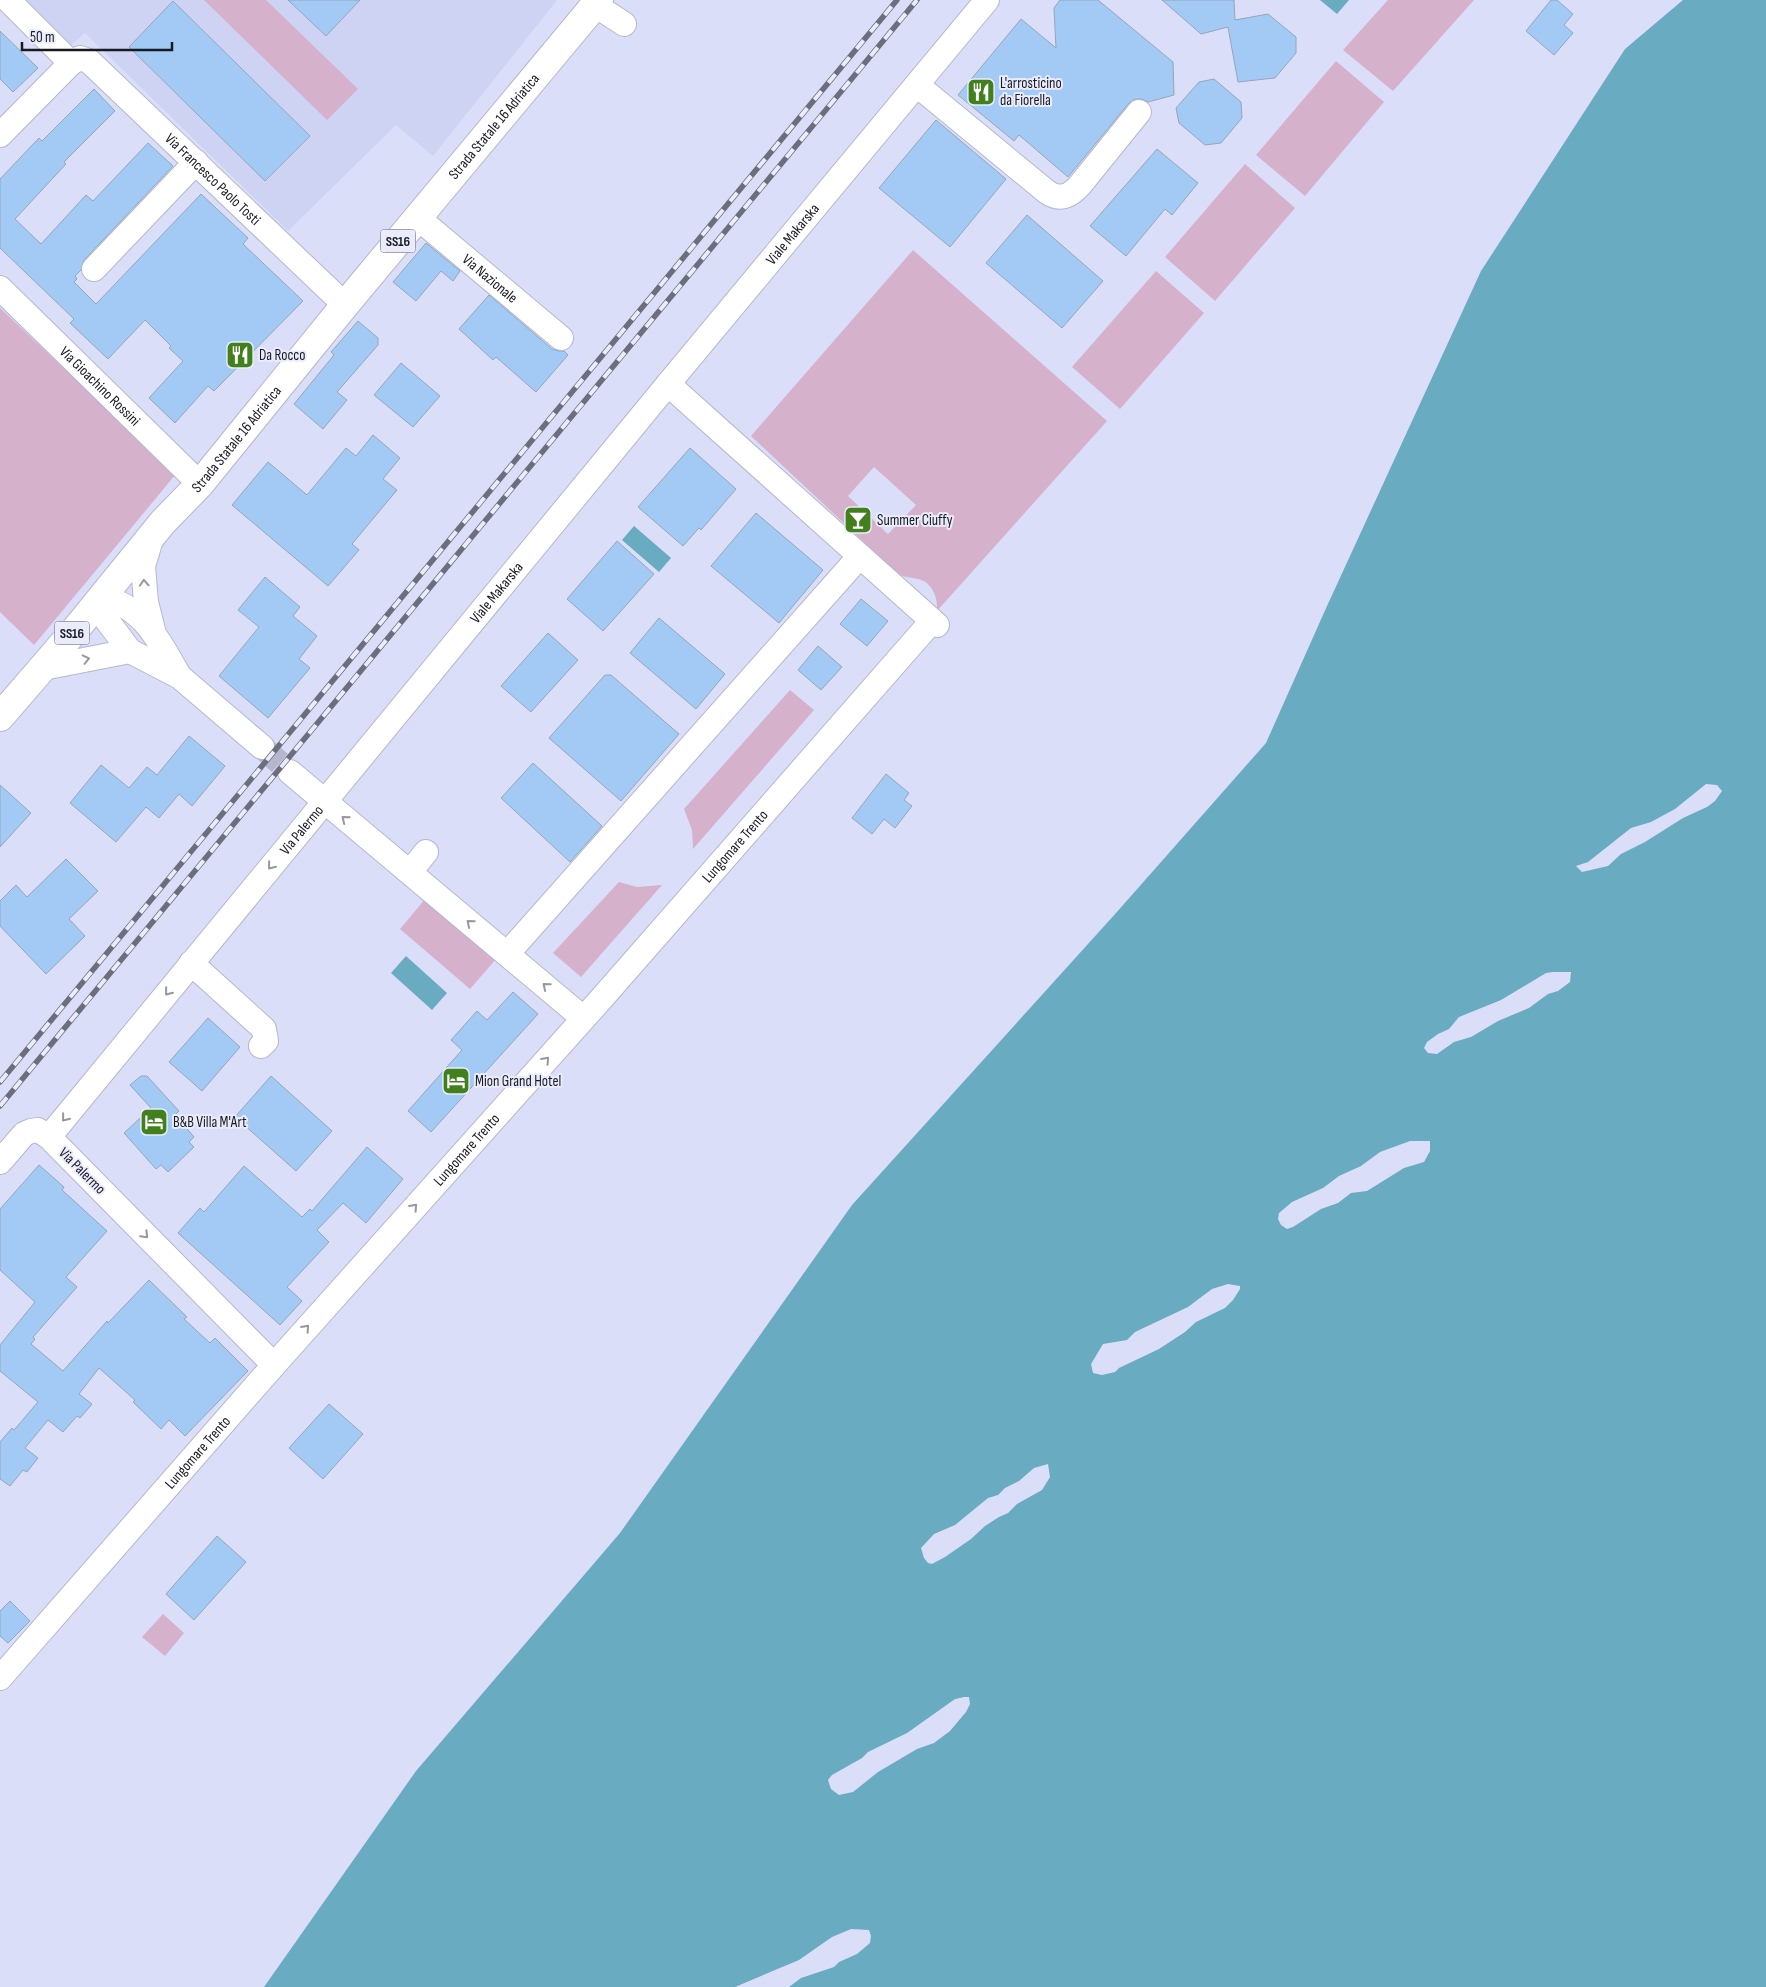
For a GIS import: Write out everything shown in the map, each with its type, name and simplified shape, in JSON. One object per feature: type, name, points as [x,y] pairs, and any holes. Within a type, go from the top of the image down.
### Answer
[{"type":"main road","name":"Strada Statale 16 Adriatica","points":[[101,598],[152,536],[200,484],[345,305],[597,2]]},
{"type":"main road","name":"SS16","points":[[0,717],[101,598]]},
{"type":"street","name":"Via Francesco Paolo Tosti","points":[[8,0],[76,60],[89,60],[345,305]]},
{"type":"street","name":"Viale Makarska","points":[[324,801],[987,0]]},
{"type":"street","points":[[597,2],[624,24]]},
{"type":"street","points":[[0,135],[76,60]]},
{"type":"street","points":[[917,85],[1047,192],[1058,197],[1068,196],[1080,186],[1139,112]]},
{"type":"street","points":[[94,269],[196,162]]},
{"type":"street","name":"Via Nazionale","points":[[418,218],[561,338]]},
{"type":"street","name":"Via Gioachino Rossini","points":[[0,288],[200,484]]},
{"type":"street","points":[[507,954],[860,556],[668,384]]},
{"type":"street","points":[[152,536],[143,566],[146,602],[153,630]]},
{"type":"street","name":"Lungomare Trento","points":[[0,1678],[274,1365],[934,623],[860,556]]},
{"type":"street","points":[[180,677],[153,630],[125,605],[113,599],[101,598],[103,613],[130,651],[180,677],[262,748]]},
{"type":"street","points":[[42,668],[130,651]]},
{"type":"street","name":"Via Palermo","points":[[274,1365],[49,1137],[324,801],[290,772]]},
{"type":"street","points":[[324,801],[583,1018]]},
{"type":"street","points":[[410,872],[426,852]]},
{"type":"street","points":[[191,963],[264,1029],[266,1041],[261,1046]]},
{"type":"street","points":[[0,1162],[27,1132],[38,1130],[49,1137]]},
{"type":"shaded area","points":[[23,0],[557,0],[433,156],[396,125],[288,231],[85,33],[70,46]]},
{"type":"shaded area","points":[[204,0],[266,0],[358,89],[327,120]]},
{"type":"shaded area","points":[[1320,0],[1349,0],[1337,14]]},
{"type":"shaded area","points":[[1388,0],[1474,0],[1393,91],[1343,50]]},
{"type":"shaded area","points":[[1683,0],[1766,0],[1766,1987],[264,1987],[416,1771],[620,1533],[852,1205],[1116,913],[1266,743],[1481,271],[1625,49]]},
{"type":"shaded area","points":[[1336,61],[1384,102],[1305,196],[1256,155]]},
{"type":"shaded area","points":[[1245,164],[1295,208],[1215,301],[1165,257]]},
{"type":"shaded area","points":[[913,250],[1107,421],[937,611],[935,596],[927,583],[898,574],[751,436]],"holes":[[[874,467],[916,505],[888,534],[848,496]]]},
{"type":"shaded area","points":[[1156,271],[1204,313],[1120,409],[1072,367]]},
{"type":"shaded area","points":[[0,308],[176,474],[34,645],[0,612]]},
{"type":"shaded area","points":[[634,526],[671,558],[659,572],[622,540]]},
{"type":"shaded area","points":[[790,690],[814,710],[693,849],[692,830],[684,809]]},
{"type":"shaded area","points":[[619,882],[637,887],[662,885],[581,977],[553,953]]},
{"type":"shaded area","points":[[426,898],[496,959],[470,989],[400,929]]},
{"type":"shaded area","points":[[406,956],[447,993],[432,1010],[391,973]]},
{"type":"shaded area","points":[[163,1614],[184,1633],[165,1656],[142,1637]]},
{"type":"pier","points":[[1706,784],[1717,785],[1722,791],[1715,801],[1707,807],[1683,818],[1645,842],[1621,854],[1608,866],[1582,872],[1576,866],[1588,862],[1631,828],[1651,822],[1675,809]]},
{"type":"pier","points":[[1571,972],[1570,982],[1558,991],[1548,994],[1529,1008],[1498,1021],[1471,1037],[1454,1042],[1437,1054],[1428,1053],[1424,1048],[1427,1042],[1449,1029],[1459,1017],[1501,1000],[1546,973]]},
{"type":"pier","points":[[1410,1141],[1430,1141],[1430,1151],[1424,1162],[1404,1168],[1367,1191],[1351,1193],[1338,1203],[1321,1209],[1293,1227],[1287,1229],[1281,1225],[1278,1219],[1279,1213],[1292,1202],[1323,1188],[1339,1176],[1361,1166],[1380,1152]]},
{"type":"pier","points":[[1228,1284],[1240,1286],[1240,1289],[1225,1308],[1196,1322],[1185,1332],[1159,1349],[1119,1368],[1115,1372],[1102,1375],[1093,1373],[1091,1364],[1103,1344],[1127,1340],[1135,1332],[1188,1307],[1212,1289]]},
{"type":"pier","points":[[1048,1464],[1050,1477],[1042,1490],[1017,1504],[1008,1513],[985,1526],[971,1539],[945,1557],[932,1564],[928,1563],[924,1558],[921,1548],[934,1534],[955,1525],[988,1498],[998,1495],[1034,1468]]},
{"type":"pier","points":[[969,1697],[970,1704],[966,1712],[950,1731],[934,1743],[917,1749],[878,1772],[853,1792],[839,1795],[831,1789],[828,1780],[832,1775],[862,1758],[868,1752],[907,1733],[955,1699]]},
{"type":"pier","points":[[851,1929],[869,1930],[871,1936],[870,1943],[857,1954],[839,1962],[834,1967],[801,1978],[789,1987],[735,1987],[799,1960],[832,1937]]},
{"type":"building","points":[[288,0],[360,0],[326,36]]},
{"type":"building","points":[[1060,0],[1098,0],[1173,62],[1174,95],[1148,102],[1142,99],[1135,99],[1129,103],[1068,177],[1019,135],[1014,141],[958,95],[1021,19],[1056,48],[1054,8]]},
{"type":"building","points":[[1162,0],[1234,0],[1235,20],[1268,14],[1296,37],[1296,53],[1275,78],[1238,82],[1228,27],[1201,34]]},
{"type":"building","points":[[1551,0],[1557,0],[1573,14],[1564,25],[1573,33],[1554,55],[1526,31]]},
{"type":"building","points":[[173,1],[310,136],[265,181],[129,47]]},
{"type":"building","points":[[0,31],[38,68],[13,92],[0,79]]},
{"type":"building","points":[[1214,79],[1241,102],[1242,118],[1221,143],[1205,145],[1179,123],[1176,108],[1199,82]]},
{"type":"building","points":[[94,89],[115,111],[64,162],[66,164],[15,219],[41,244],[86,195],[93,201],[148,143],[173,166],[84,260],[81,270],[75,276],[77,279],[74,282],[96,304],[201,194],[248,238],[243,244],[303,301],[214,391],[208,386],[175,423],[149,398],[183,361],[145,320],[108,359],[70,323],[74,319],[0,248],[0,179],[39,138],[42,141]]},
{"type":"building","points":[[936,120],[1006,179],[950,247],[879,188]]},
{"type":"building","points":[[1157,149],[1198,183],[1172,215],[1165,209],[1126,256],[1090,226]]},
{"type":"building","points":[[1027,215],[1103,281],[1062,328],[986,263]]},
{"type":"building","points":[[426,243],[460,271],[453,281],[441,271],[416,301],[393,282]]},
{"type":"building","points":[[489,295],[552,349],[564,351],[568,355],[536,392],[496,357],[493,360],[459,329]]},
{"type":"building","points":[[358,321],[378,338],[378,345],[337,392],[347,400],[323,429],[294,404],[334,355],[331,352]]},
{"type":"building","points":[[401,363],[440,396],[413,427],[374,395]]},
{"type":"building","points":[[373,435],[400,458],[383,479],[397,490],[352,544],[359,550],[328,586],[232,505],[268,462],[307,495],[346,448],[356,456]]},
{"type":"building","points":[[690,448],[736,489],[701,530],[699,528],[683,546],[638,507]]},
{"type":"building","name":"Summer Ciuffy","points":[[857,507],[871,520],[860,532],[846,519]]},
{"type":"building","points":[[756,513],[823,570],[779,623],[711,566]]},
{"type":"building","points":[[617,541],[654,574],[603,631],[567,599]]},
{"type":"building","points":[[265,577],[300,607],[293,616],[317,636],[299,659],[310,668],[268,718],[219,676],[259,627],[238,610]]},
{"type":"building","points":[[861,599],[888,621],[867,646],[840,624]]},
{"type":"building","points":[[659,618],[725,674],[696,709],[630,653]]},
{"type":"building","points":[[548,633],[578,660],[531,712],[501,686]]},
{"type":"building","points":[[818,646],[842,667],[821,690],[798,670]]},
{"type":"building","points":[[605,675],[611,675],[679,734],[621,801],[549,738]]},
{"type":"building","points":[[189,736],[225,766],[192,806],[179,794],[159,818],[146,807],[116,842],[70,803],[101,765],[129,788],[147,767],[157,775]]},
{"type":"building","points":[[533,763],[602,826],[570,862],[501,798]]},
{"type":"building","points":[[886,774],[909,793],[904,800],[912,806],[895,828],[884,819],[872,834],[852,818]]},
{"type":"building","points":[[0,785],[31,813],[0,847]]},
{"type":"building","points":[[66,859],[98,891],[69,919],[85,936],[46,974],[0,926],[0,901],[16,885],[27,897]]},
{"type":"building","name":"Mion Grand Hotel","points":[[513,992],[538,1014],[431,1132],[408,1111],[462,1050],[451,1040],[477,1011],[487,1020]]},
{"type":"building","points":[[208,1018],[240,1047],[202,1091],[169,1062]]},
{"type":"building","name":"B&B Villa M'Art","points":[[141,1076],[147,1076],[179,1111],[175,1115],[194,1137],[189,1142],[194,1147],[168,1172],[161,1165],[156,1169],[124,1133],[151,1108],[130,1085]]},
{"type":"building","points":[[271,1076],[332,1131],[296,1171],[235,1117]]},
{"type":"building","points":[[367,1147],[403,1179],[366,1223],[343,1203],[317,1230],[329,1242],[287,1287],[302,1301],[280,1325],[178,1233],[200,1208],[204,1212],[244,1166],[302,1217],[310,1209],[312,1211]]},
{"type":"building","points":[[39,1165],[64,1187],[62,1190],[107,1231],[66,1277],[77,1287],[33,1337],[35,1339],[31,1344],[63,1371],[107,1321],[108,1323],[149,1280],[187,1317],[184,1319],[210,1343],[215,1338],[248,1371],[185,1436],[169,1420],[161,1429],[133,1402],[135,1400],[99,1368],[79,1394],[92,1404],[80,1418],[77,1416],[63,1432],[48,1420],[25,1448],[38,1458],[27,1472],[23,1470],[10,1486],[0,1479],[0,1442],[12,1428],[14,1430],[38,1402],[0,1371],[0,1345],[35,1302],[0,1270],[0,1209]]},
{"type":"building","points":[[329,1404],[363,1434],[323,1479],[289,1448]]},
{"type":"building","points":[[217,1536],[246,1562],[194,1620],[166,1594]]},
{"type":"building","points":[[10,1601],[30,1621],[8,1643],[0,1636],[0,1611]]},
{"type":"tunnel","points":[[262,747],[290,772]]},
{"type":"railway","points":[[0,1082],[897,0]]},
{"type":"railway","points":[[0,1106],[917,0]]},
{"type":"place","name":"L'arrosticino da Fiorella","points":[[981,92]]},
{"type":"place","name":"Da Rocco","points":[[240,355]]},
{"type":"place","name":"Summer Ciuffy","points":[[858,520]]},
{"type":"place","name":"Mion Grand Hotel","points":[[456,1081]]},
{"type":"place","name":"B&B Villa M'Art","points":[[154,1122]]}]
